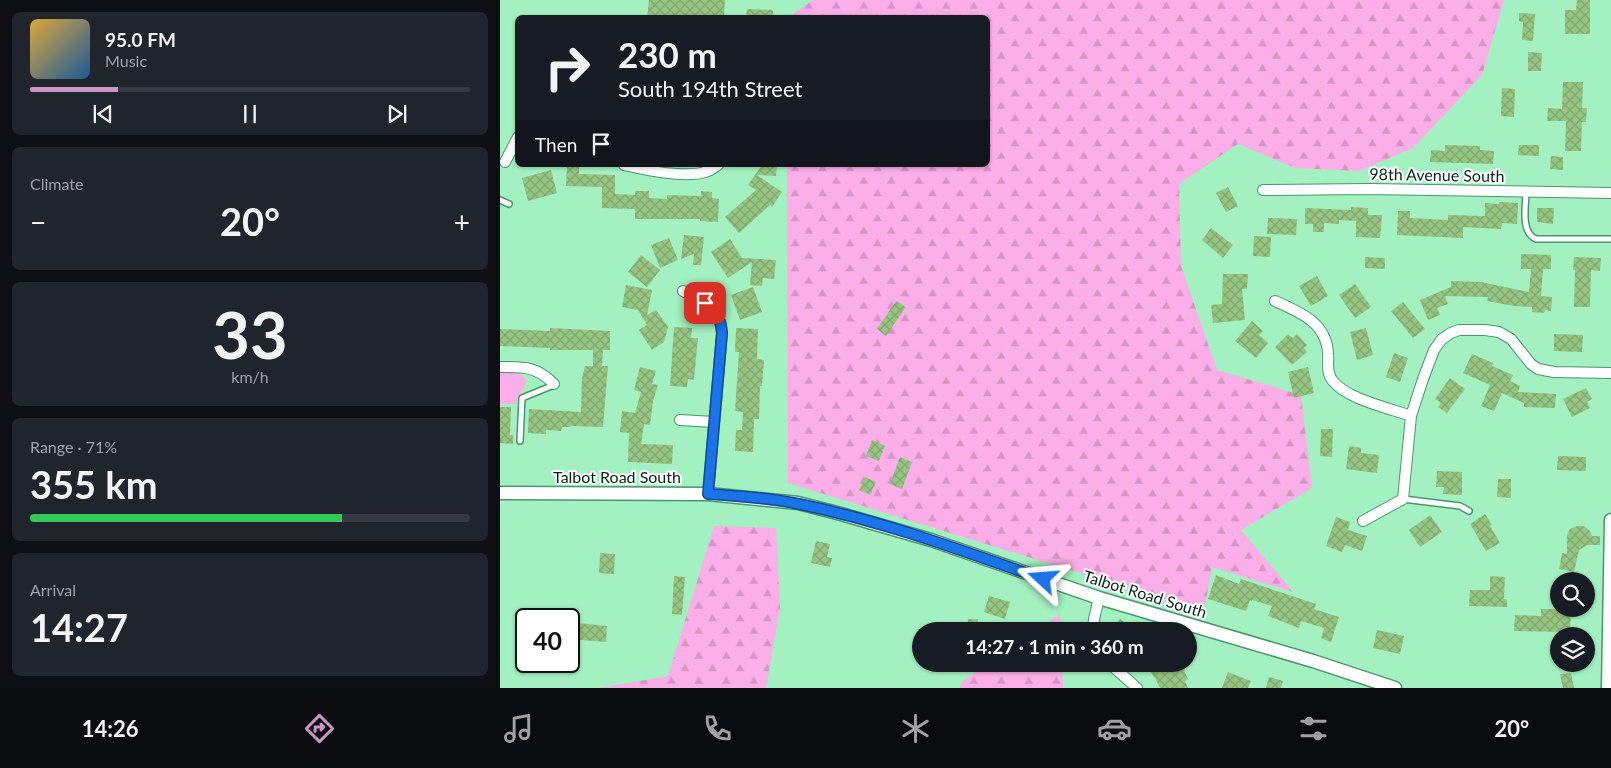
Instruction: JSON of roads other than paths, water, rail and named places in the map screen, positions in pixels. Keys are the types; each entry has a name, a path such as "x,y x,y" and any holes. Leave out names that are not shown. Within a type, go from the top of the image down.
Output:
{"street":[{"path":"503,164 515,142"},
{"path":"503,164 515,159"},
{"path":"631,167 646,171 696,174 715,167"},
{"name":"98th Avenue South","path":"1263,190 1369,189 1611,193"},
{"path":"683,291 705,303 715,311 721,321 722,333 708,494"},
{"path":"1275,301 1304,314 1317,326 1327,342 1328,367 1331,379 1341,388 1352,395 1411,416"},
{"path":"1363,520 1403,499 1411,416 1434,350 1442,339 1451,333 1459,330 1499,332 1511,339 1531,364 1538,369 1554,372 1611,373"},
{"path":"500,367 528,367 546,375 554,384"},
{"path":"680,420 714,422"},
{"name":"Talbot Road South","path":"500,493 708,494 798,503 930,540 1099,598 1313,661 1395,688"},
{"path":"1609,681 1611,520"},
{"path":"1094,622 1099,598"},
{"path":"1119,672 1137,688"}],"lane":[{"path":"1526,192 1527,230 1532,237 1536,239 1611,239"},
{"path":"500,200 509,204"},
{"path":"520,441 522,398 554,384"},
{"path":"1403,499 1460,506 1469,511"}]}
